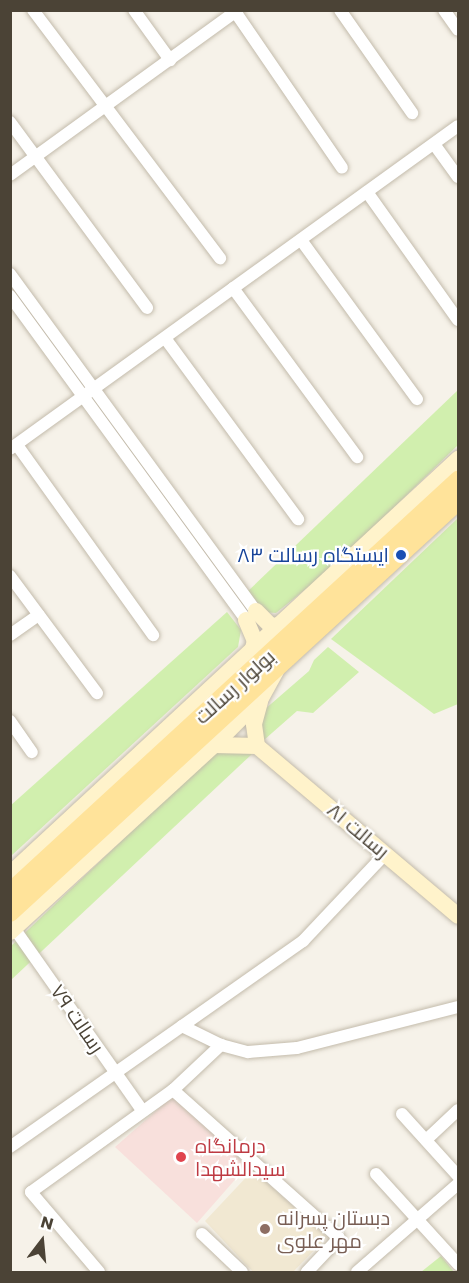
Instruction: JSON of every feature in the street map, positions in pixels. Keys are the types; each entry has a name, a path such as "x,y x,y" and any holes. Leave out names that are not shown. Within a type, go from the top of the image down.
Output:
{"main road":[{"name":"بولوار رسالت","path":"10,892 459,480"},
{"name":"بولوار رسالت","path":"12,924 279,667 459,501"}],"street":[{"path":"33,10 220,258"},
{"path":"134,10 170,60"},
{"path":"340,10 412,113"},
{"path":"444,10 459,30"},
{"path":"10,175 236,11 342,168"},
{"path":"10,122 147,308"},
{"path":"153,635 14,447 459,126"},
{"path":"434,144 459,177"},
{"path":"367,192 459,320"},
{"path":"301,240 417,399"},
{"path":"10,274 94,389 251,615 255,641 251,654"},
{"path":"234,288 357,458"},
{"path":"10,296 83,397 251,615 271,626 282,625"},
{"path":"165,338 298,519"},
{"path":"10,874 251,654 459,459"},
{"path":"10,576 98,693"},
{"path":"10,635 39,615"},
{"path":"12,924 214,745 261,698 279,667"},
{"path":"214,745 257,746 254,724 261,698"},
{"path":"10,721 32,752"},
{"name":"رسالت ۸۱","path":"257,746 459,916"},
{"path":"10,1147 303,941 385,854"},
{"name":"رسالت ۷۹","path":"12,924 115,1075 141,1109"},
{"path":"182,1026 221,1046 248,1052 297,1048 459,1007"},
{"path":"99,1272 31,1192 141,1109 173,1090 221,1046"},
{"path":"173,1090 339,1238 307,1272"},
{"path":"426,1140 459,1110"},
{"path":"402,1114 459,1176"},
{"path":"375,1174 459,1264"},
{"path":"357,1272 459,1184"},
{"path":"202,1234 242,1272"}],"shaded area":[{"name":"درمانگاه سیدالشهدا","path":"173,1096 247,1166 197,1223 115,1147"},
{"name":"دبستان پسرانه مهر علوی","path":"253,1170 327,1237 293,1272 253,1272 205,1221"}],"green space":[{"path":"458,390 458,445 333,567 276,613 263,612 247,592"},
{"path":"458,518 458,704 434,714 331,639"},
{"path":"227,612 241,630 238,647 11,856 10,806"},
{"path":"328,647 359,672 313,713 297,711 264,740 259,726 264,710 309,671 314,660"},
{"path":"216,751 252,754 11,980 11,946"},
{"path":"441,1256 454,1272 421,1272"}],"place":[{"name":"ایستگاه رسالت ۸۳","path":"401,555"},
{"name":"درمانگاه سیدالشهدا","path":"181,1157"},
{"name":"دبستان پسرانه مهر علوی","path":"265,1229"}]}
